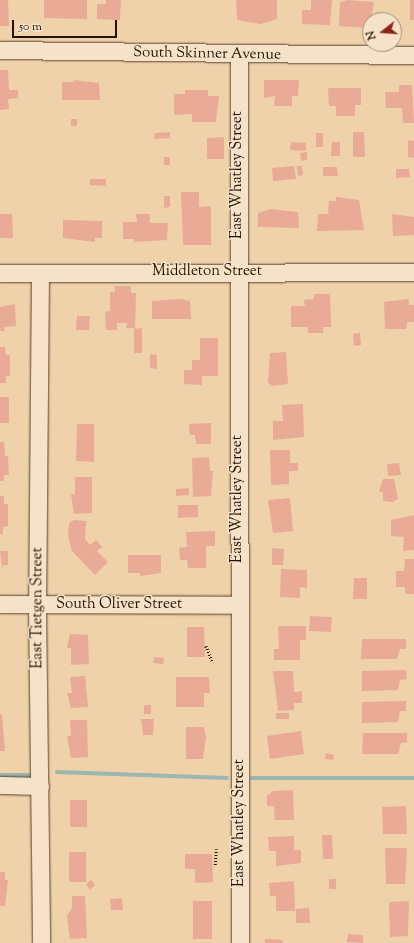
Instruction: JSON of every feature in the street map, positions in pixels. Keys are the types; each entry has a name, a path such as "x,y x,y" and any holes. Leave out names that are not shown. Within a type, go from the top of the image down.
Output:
{"street":[{"name":"South Skinner Avenue","path":"0,50 239,55 414,55"},
{"name":"East Whatley Street","path":"239,55 237,271 240,943"},
{"name":"Middleton Street","path":"0,273 237,271 414,272"},
{"name":"East Tietgen Street","path":"40,273 37,606 41,943"},
{"name":"South Oliver Street","path":"0,604 37,606 239,605"},
{"path":"0,785 40,786"}],"path":[{"path":"206,646 212,661"},
{"path":"215,865 216,849"}],"building":[{"path":"0,0 8,0 9,26 0,26"},
{"path":"44,0 87,0 87,19 44,18"},
{"path":"106,0 121,0 120,20 97,19 97,4 106,4"},
{"path":"236,0 277,0 277,19 261,24 237,20"},
{"path":"311,0 332,0 330,25 302,24 302,10 311,10"},
{"path":"348,0 374,2 372,12 362,12 362,27 339,26 340,2"},
{"path":"410,0 414,0 414,20 410,20"},
{"path":"0,70 8,70 9,90 18,90 18,98 8,99 9,109 0,110"},
{"path":"73,80 99,83 100,100 62,100 62,82 74,82"},
{"path":"264,80 299,80 298,96 292,96 292,106 274,106 275,96 264,98"},
{"path":"399,85 412,85 414,123 403,123 402,108 386,108 385,92 399,92"},
{"path":"328,88 361,88 361,105 355,105 355,116 336,116 336,106 329,106"},
{"path":"185,90 208,90 208,96 219,96 216,122 192,122 192,114 174,115 174,94 185,94"},
{"path":"71,119 77,119 77,126 71,126"},
{"path":"170,132 170,138 154,139 155,133"},
{"path":"353,132 364,132 365,157 353,157"},
{"path":"316,133 323,133 323,147 316,147"},
{"path":"224,137 224,159 207,159 207,138"},
{"path":"408,140 414,141 414,158 408,157"},
{"path":"291,142 306,143 306,151 290,150"},
{"path":"332,142 340,142 340,156 331,156"},
{"path":"307,152 307,160 301,161 300,153"},
{"path":"164,157 170,157 170,165 164,165"},
{"path":"294,166 296,179 273,181 272,168"},
{"path":"297,166 302,166 303,175 298,176"},
{"path":"323,167 337,167 338,176 323,176"},
{"path":"396,169 409,169 410,177 396,178"},
{"path":"90,179 106,179 106,186 90,185"},
{"path":"181,192 199,192 199,207 211,206 211,245 183,245"},
{"path":"164,196 170,196 170,207 164,208"},
{"path":"336,197 359,200 364,230 317,231 318,214 328,214 329,201 336,201"},
{"path":"270,209 298,212 299,228 258,227 258,213"},
{"path":"0,214 12,214 13,238 0,238"},
{"path":"136,214 150,214 150,223 168,223 167,240 134,242 134,239 123,239 123,222 137,222"},
{"path":"392,214 414,217 414,235 393,236"},
{"path":"63,220 102,221 102,238 95,238 95,242 63,238"},
{"path":"115,286 131,286 131,293 136,293 135,329 142,328 142,353 134,353 134,328 126,328 127,323 117,323 117,330 106,330 105,312 110,311 110,292 115,292"},
{"path":"314,294 330,294 331,327 323,327 323,333 308,333 308,327 291,327 291,306 305,306 304,300 314,299"},
{"path":"180,299 190,301 191,319 152,319 152,301"},
{"path":"409,299 409,305 414,305 414,322 407,322 406,329 385,329 384,302"},
{"path":"15,304 16,326 4,327 5,331 0,331 0,307"},
{"path":"77,316 90,316 89,330 76,330"},
{"path":"360,333 361,345 354,346 353,334"},
{"path":"200,338 218,338 218,376 202,376 202,385 184,384 184,370 192,370 192,360 200,360"},
{"path":"0,347 5,347 6,355 10,355 10,376 6,376 6,383 0,383"},
{"path":"286,352 288,384 272,386 268,382 270,353"},
{"path":"150,354 157,355 157,369 150,368"},
{"path":"0,397 9,397 9,423 0,423"},
{"path":"303,404 304,437 273,440 273,421 283,421 282,405"},
{"path":"211,423 211,444 196,444 195,435 190,435 189,424"},
{"path":"77,424 94,424 94,462 76,461"},
{"path":"0,442 4,442 5,456 8,456 9,475 4,475 4,481 0,481"},
{"path":"270,450 290,450 290,463 298,463 298,471 289,471 289,484 271,485"},
{"path":"209,457 210,471 213,471 211,496 193,497 192,458"},
{"path":"399,463 401,475 388,476 387,464"},
{"path":"75,477 92,477 92,513 74,514 71,494 75,494"},
{"path":"383,479 394,479 398,499 393,502 383,501 383,492 379,492"},
{"path":"189,488 189,495 176,496 176,489"},
{"path":"0,496 4,496 4,504 8,504 8,526 3,527 3,534 0,534"},
{"path":"290,498 293,531 273,533 268,500"},
{"path":"178,505 198,505 198,517 178,518"},
{"path":"414,515 414,550 403,551 404,537 391,536 391,520"},
{"path":"74,520 86,521 85,539 90,545 96,540 102,547 97,551 108,562 95,575 72,551 68,536 69,523"},
{"path":"215,531 215,546 206,546 206,568 188,568 187,560 180,560 179,548 187,547 186,532"},
{"path":"272,548 284,549 283,565 272,565"},
{"path":"0,551 8,551 8,565 3,565 3,572"},
{"path":"128,555 161,555 161,573 140,576 140,573 128,573"},
{"path":"405,559 414,559 414,594 405,594 405,587 396,587 396,571 404,571"},
{"path":"281,569 307,570 307,588 300,587 300,598 280,597"},
{"path":"354,578 367,578 367,599 353,599"},
{"path":"310,616 332,617 331,632 309,631"},
{"path":"278,626 306,626 306,640 300,640 300,660 274,660 274,649 279,649"},
{"path":"187,627 204,627 205,657 187,657"},
{"path":"70,634 88,635 89,664 71,665 71,648 67,648"},
{"path":"362,639 406,639 406,649 400,649 397,659 361,659"},
{"path":"154,657 164,658 163,664 153,663"},
{"path":"406,670 407,679 400,680 398,690 362,691 362,671"},
{"path":"273,671 293,671 294,692 302,691 302,703 294,703 294,710 278,711"},
{"path":"85,676 88,707 71,708 67,693 72,693 70,677"},
{"path":"176,677 209,677 210,693 204,693 204,707 176,707"},
{"path":"406,701 406,711 400,711 398,722 362,723 362,702"},
{"path":"144,705 151,705 151,714 144,714"},
{"path":"276,713 289,713 289,719 276,719"},
{"path":"0,714 2,714 5,751 0,751"},
{"path":"141,719 154,719 153,735 143,735"},
{"path":"70,720 87,720 88,757 71,758 67,736 71,736"},
{"path":"186,727 204,727 206,737 203,759 186,759"},
{"path":"301,731 304,754 270,759 267,736"},
{"path":"363,733 407,733 407,742 401,743 398,754 362,754"},
{"path":"326,753 334,755 333,760 325,759"},
{"path":"293,790 294,820 275,820 274,806 267,806 267,796 273,791"},
{"path":"70,800 87,800 87,827 70,827"},
{"path":"406,806 407,834 383,834 382,807"},
{"path":"322,835 332,835 333,859 323,859"},
{"path":"294,836 294,850 301,850 301,863 276,866 276,851 269,851 268,837"},
{"path":"385,848 407,848 405,884 386,884"},
{"path":"69,852 86,852 86,882 69,882"},
{"path":"185,854 212,854 213,882 195,883 195,869 185,869"},
{"path":"0,872 5,872 5,880 8,880 5,906 0,906"},
{"path":"329,879 336,879 336,889 329,889"},
{"path":"91,880 95,885 90,890 86,884"},
{"path":"294,881 295,911 276,911 276,896 270,896 269,883"},
{"path":"72,896 85,896 87,938 70,939 67,916 72,908"},
{"path":"122,898 123,910 111,910 110,899"},
{"path":"193,901 212,901 212,939 193,939"},
{"path":"409,901 408,936 390,937 389,902"},
{"path":"309,908 310,923 296,923 296,909"},
{"path":"348,934 363,935 363,943 347,942"},
{"path":"265,939 283,940 282,943 265,943"}],"waterway":[{"path":"57,772 227,778"},
{"path":"0,775 30,775"},
{"path":"252,778 414,778"}]}
